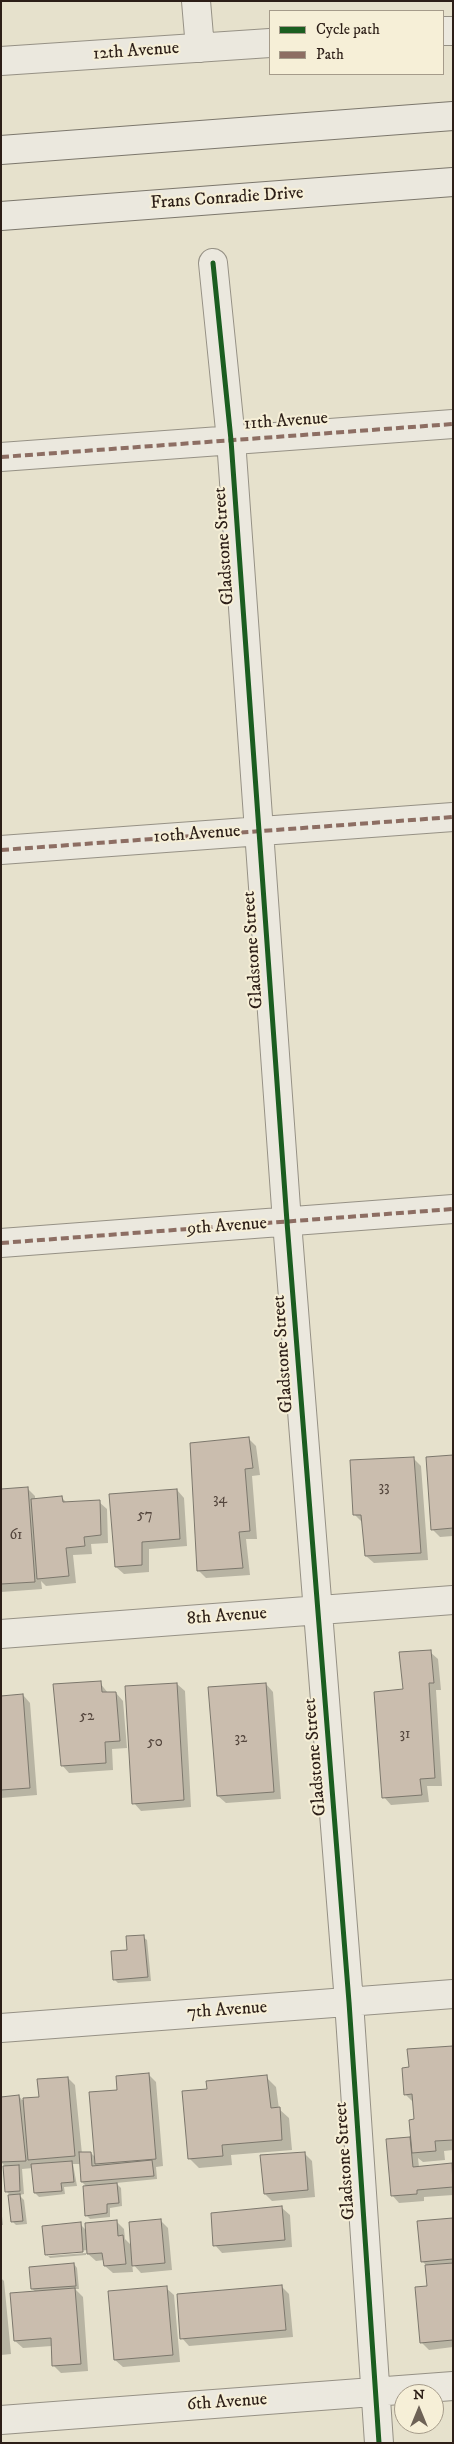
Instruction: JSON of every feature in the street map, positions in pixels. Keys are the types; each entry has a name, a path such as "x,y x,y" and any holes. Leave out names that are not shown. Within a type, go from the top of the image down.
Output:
{"street":[{"path":"196,1 200,48"},
{"name":"12th Avenue","path":"1,62 269,43"},
{"path":"1,150 453,116"},
{"name":"Frans Conradie Drive","path":"1,216 453,182"},
{"name":"Gladstone Street","path":"213,263 231,440 287,1222 350,2002 379,2443"},
{"name":"11th Avenue","path":"1,457 453,424"},
{"name":"10th Avenue","path":"1,850 453,816"},
{"name":"9th Avenue","path":"1,1243 453,1209"},
{"name":"8th Avenue","path":"1,1634 453,1600"},
{"name":"7th Avenue","path":"1,2028 453,1994"},
{"name":"6th Avenue","path":"1,2420 453,2386"}],"building":[{"path":"249,1437 253,1468 245,1469 250,1531 239,1532 243,1568 197,1571 190,1443"},
{"path":"453,1455 453,1528 431,1530 426,1457"},
{"path":"414,1457 421,1553 365,1556 361,1515 353,1515 350,1460"},
{"path":"28,1487 35,1582 1,1584 1,1489"},
{"path":"177,1489 180,1539 142,1542 142,1565 115,1567 109,1494"},
{"path":"62,1496 63,1502 100,1500 101,1535 84,1537 85,1546 66,1548 69,1576 37,1579 31,1499"},
{"path":"431,1650 434,1683 429,1683 435,1778 420,1779 422,1795 382,1798 374,1692 403,1689 399,1652"},
{"path":"101,1681 102,1692 116,1692 120,1741 105,1742 106,1763 61,1766 53,1684"},
{"path":"177,1683 184,1800 132,1804 125,1686"},
{"path":"266,1683 274,1792 217,1796 208,1687"},
{"path":"23,1694 30,1788 1,1790 1,1696"},
{"path":"144,1935 148,1977 113,1980 111,1951 127,1950 126,1936"},
{"path":"453,2046 453,2140 435,2141 436,2151 412,2153 409,2120 414,2119 412,2094 404,2095 402,2068 409,2067 407,2049"},
{"path":"149,2073 156,2159 95,2164 89,2092 117,2090 116,2076"},
{"path":"267,2075 271,2108 280,2107 282,2140 222,2145 223,2156 188,2159 182,2091 207,2089 206,2081"},
{"path":"68,2077 75,2156 28,2160 23,2098 39,2097 37,2079"},
{"path":"19,2095 26,2161 1,2162 1,2097"},
{"path":"410,2137 413,2167 452,2163 453,2187 417,2190 417,2194 391,2196 386,2139"},
{"path":"79,2152 91,2152 92,2166 152,2160 154,2176 81,2182"},
{"path":"305,2152 308,2190 264,2194 260,2155"},
{"path":"72,2161 74,2182 61,2183 62,2191 34,2193 31,2164"},
{"path":"19,2165 20,2191 5,2192 3,2166"},
{"path":"117,2183 119,2203 107,2204 107,2213 85,2216 83,2186"},
{"path":"20,2194 23,2221 11,2222 8,2195"},
{"path":"282,2206 285,2240 213,2246 211,2213"},
{"path":"453,2218 453,2259 421,2262 417,2221"},
{"path":"161,2219 165,2263 132,2266 129,2222"},
{"path":"117,2220 118,2236 123,2235 126,2264 104,2266 102,2253 87,2254 85,2223"},
{"path":"81,2222 83,2252 45,2255 42,2226"},
{"path":"74,2263 76,2286 31,2289 29,2267"},
{"path":"453,2263 453,2340 420,2343 415,2287 427,2286 425,2265"},
{"path":"282,2285 286,2330 180,2339 177,2294"},
{"path":"167,2286 173,2355 114,2360 108,2291"},
{"path":"75,2288 81,2364 52,2366 51,2338 14,2341 10,2293"}],"marked path":[{"path":"1,457 453,424"},
{"path":"1,850 453,817"},
{"path":"1,1243 453,1209"}],"cycle path":[{"path":"213,263 231,440 287,1222 349,2002 379,2443"}]}
